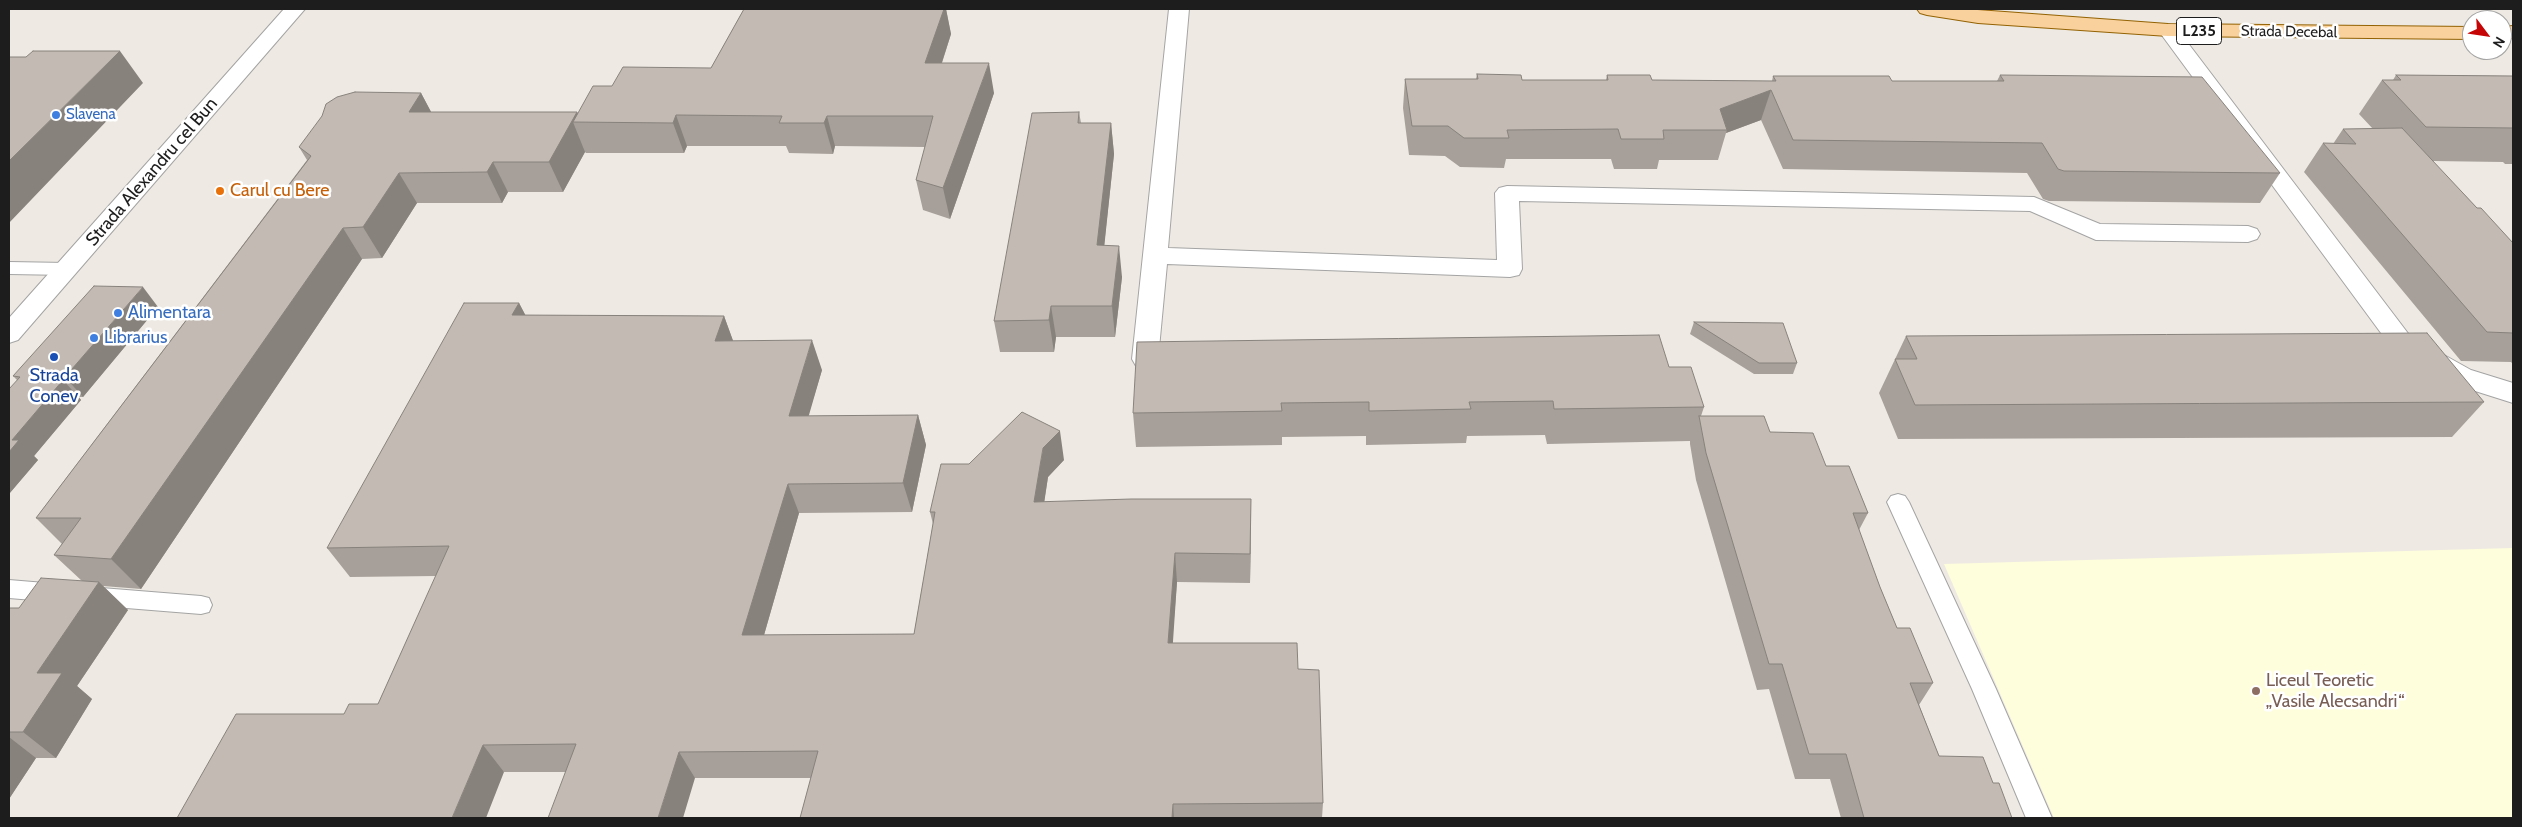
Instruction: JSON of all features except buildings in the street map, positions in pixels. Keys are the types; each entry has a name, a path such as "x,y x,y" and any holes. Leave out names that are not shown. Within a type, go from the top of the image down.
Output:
{"main road":[{"name":"Strada Decebal","path":"1927,9 1978,17 2168,30 2462,33"}],"street":[{"name":"Strada Alexandru cel Bun","path":"9,334 295,9"},
{"path":"1145,359 1178,9"},
{"path":"2168,30 2402,342 2462,377 2513,393"},
{"path":"1154,256 1510,269 1507,193 2034,204 2096,232 2248,234"}],"lane":[{"path":"9,268 67,269"},
{"path":"1898,502 1984,689 2039,818"},
{"path":"9,589 201,605"}],"shaded area":[{"name":"Liceul Teoretic „Vasile Alecsandri“","path":"2513,548 2513,818 2054,818 1944,564"}],"place":[{"name":"Slavena","path":"56,115"},
{"name":"Carul cu Bere","path":"220,191"},
{"name":"Alimentara","path":"118,313"},
{"name":"Librarius","path":"94,338"},
{"name":"Strada Conev","path":"54,357"},
{"name":"Liceul Teoretic „Vasile Alecsandri“","path":"2256,691"}]}
